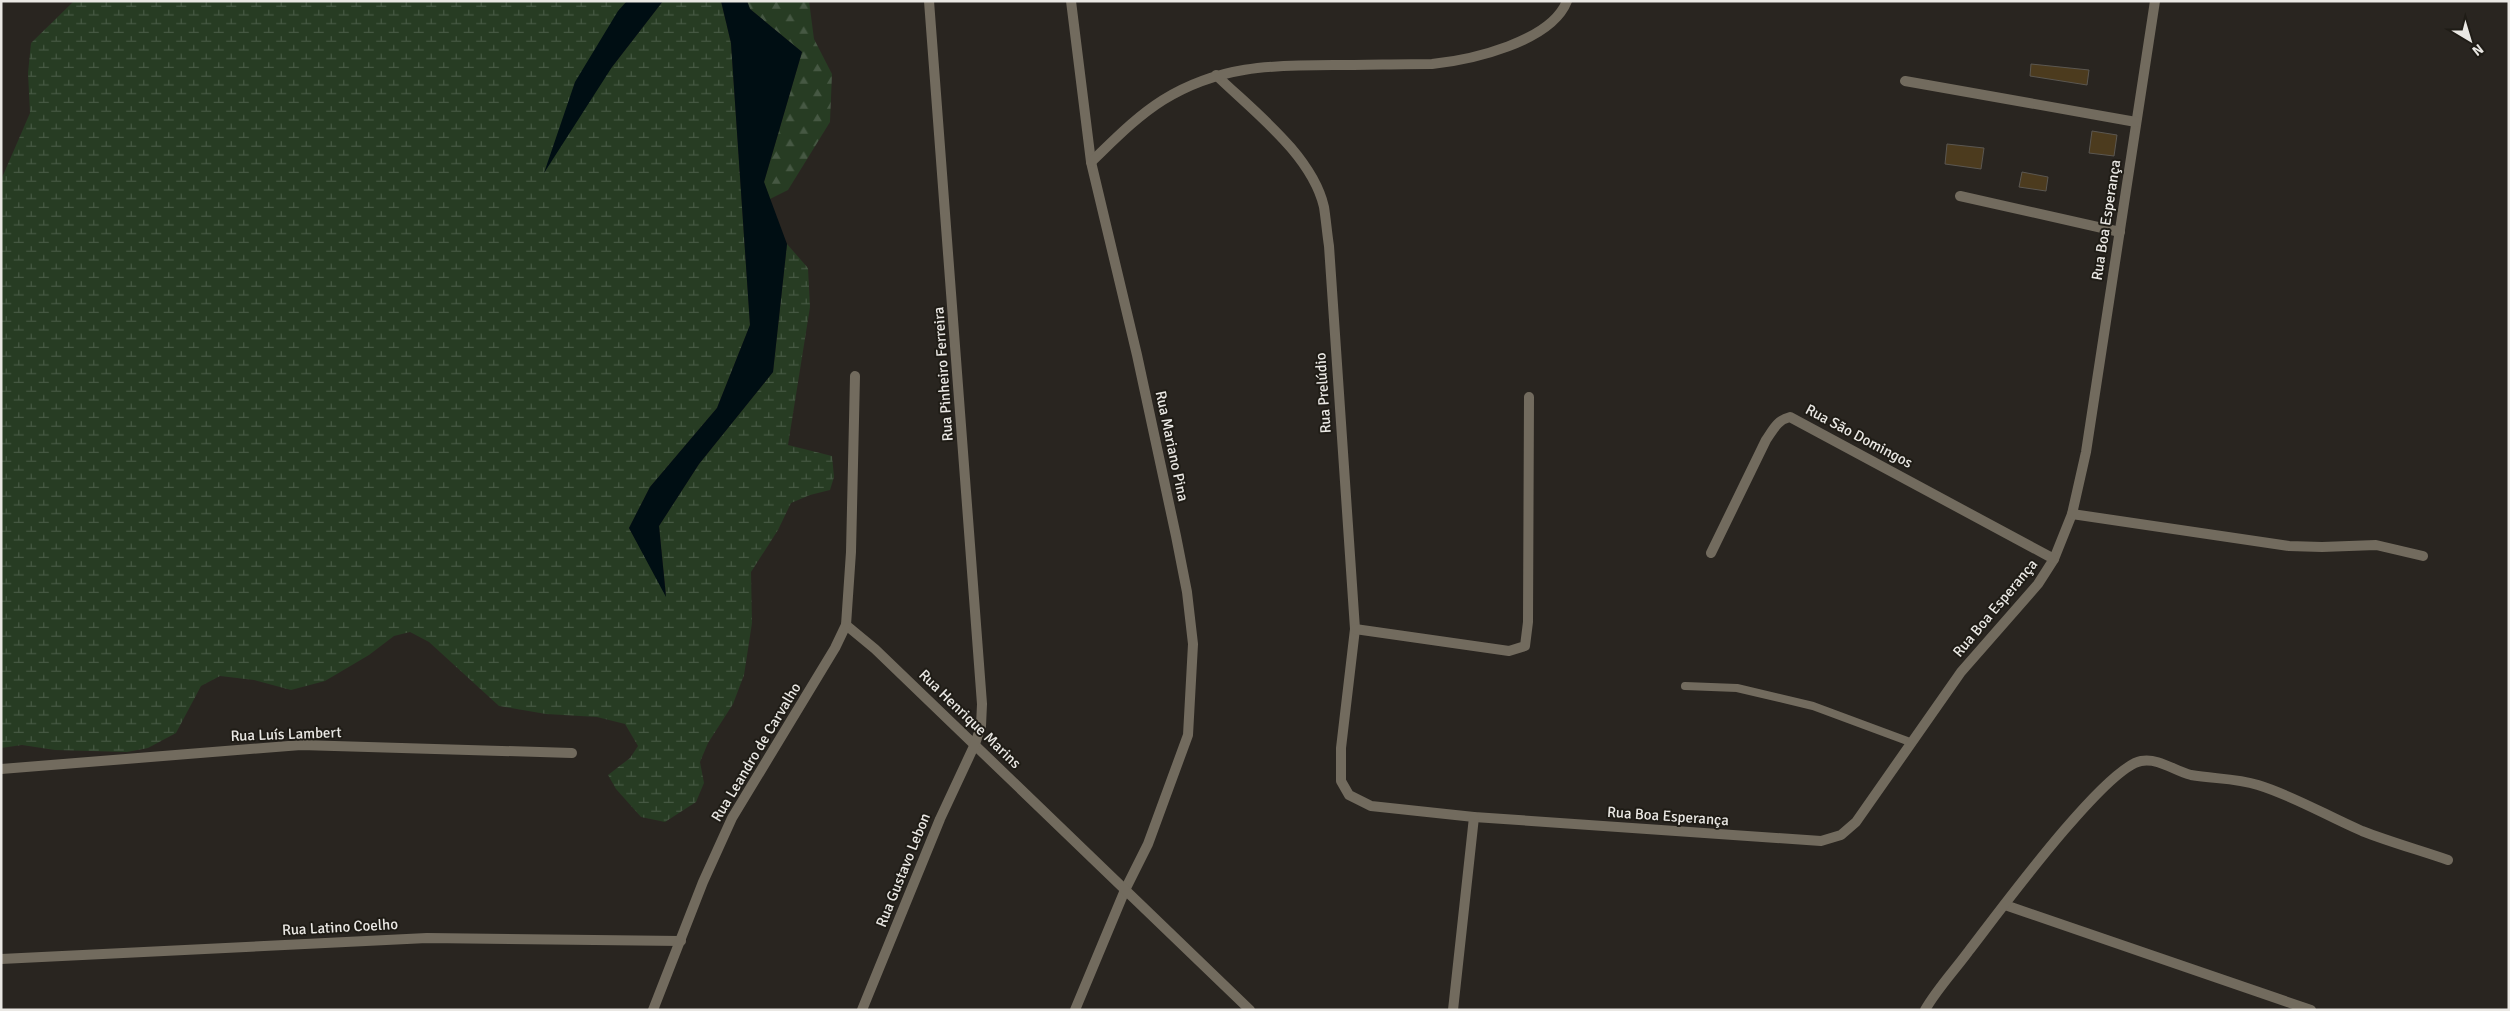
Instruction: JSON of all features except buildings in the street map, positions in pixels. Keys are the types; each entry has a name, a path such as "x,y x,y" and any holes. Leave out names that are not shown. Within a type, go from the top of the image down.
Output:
{"street":[{"name":"Rua Pinheiro Ferreira","path":"929,1 982,704 981,726 975,744"},
{"name":"Rua Mariano Pina","path":"1071,1 1091,162 1137,356 1176,536 1187,592 1193,644 1192,692 1188,735 1151,836 1125,890 1075,1010"},
{"path":"1091,162 1136,120 1163,100 1188,86 1216,75 1250,67 1432,64 1458,61 1507,46 1541,30 1556,19 1567,1"},
{"name":"Rua Boa Esperança","path":"1341,748 1341,781 1349,795 1372,806 1474,817 1790,840 1832,839 1841,835 1856,822 1910,742 1983,645 2038,584 2054,560 2072,514 2086,452 2155,1"},
{"name":"Rua Prelúdio","path":"1216,75 1290,146 1305,167 1324,206 1329,246 1355,629 1341,748"},
{"path":"1905,81 2136,122"},
{"path":"1960,196 2120,232"},
{"path":"846,625 851,552 855,376"},
{"path":"1355,629 1509,651 1525,646 1528,622 1529,397"},
{"name":"Rua São Domingos","path":"1711,553 1766,440 1782,419 1790,417 2054,560"},
{"path":"2072,514 2289,546 2376,545 2424,556"},
{"name":"Rua Henrique Marins","path":"846,625 875,649 975,744 1250,1010"},
{"name":"Rua Leandro de Carvalho","path":"653,1010 703,882 732,818 835,648 846,625"},
{"name":"Rua Gustavo Lebon","path":"862,1010 940,819 975,744"},
{"name":"Rua Luís Lambert","path":"1,769 301,746 572,753"},
{"path":"1925,1010 2080,811 2129,764 2150,760 2190,774 2242,780 2260,785 2363,831 2448,860"},
{"path":"1453,1010 1474,817"},
{"path":"2005,905 2312,1010"},
{"name":"Rua Latino Coelho","path":"1,959 427,938 681,941"}],"lane":[{"path":"1685,686 1737,688 1814,706 1910,742"}],"green space":[{"path":"74,1 627,1 618,11 612,67 663,1 721,1 731,43 750,325 717,408 650,487 629,528 666,595 659,526 699,464 773,372 787,244 808,268 810,307 788,445 832,456 834,477 830,490 810,495 791,503 778,530 751,572 752,623 744,675 733,704 708,743 700,762 704,783 696,802 665,822 641,817 616,789 608,775 630,758 638,746 625,724 597,717 546,714 499,706 429,642 410,632 394,636 369,655 325,681 291,690 254,680 220,676 201,686 176,733 148,748 127,752 55,750 22,745 1,748 1,180 30,113 28,73 31,43"},
{"path":"747,1 809,1 814,39 832,74 830,122 788,190 770,199 764,182 802,52 750,9"}],"shaded area":[{"path":"627,1 663,1 612,67 544,173 575,82 618,11"},
{"path":"721,1 747,1 750,9 802,52 764,182 787,244 773,372 699,464 659,526 666,597 629,528 650,487 717,408 750,325 731,43"}]}
